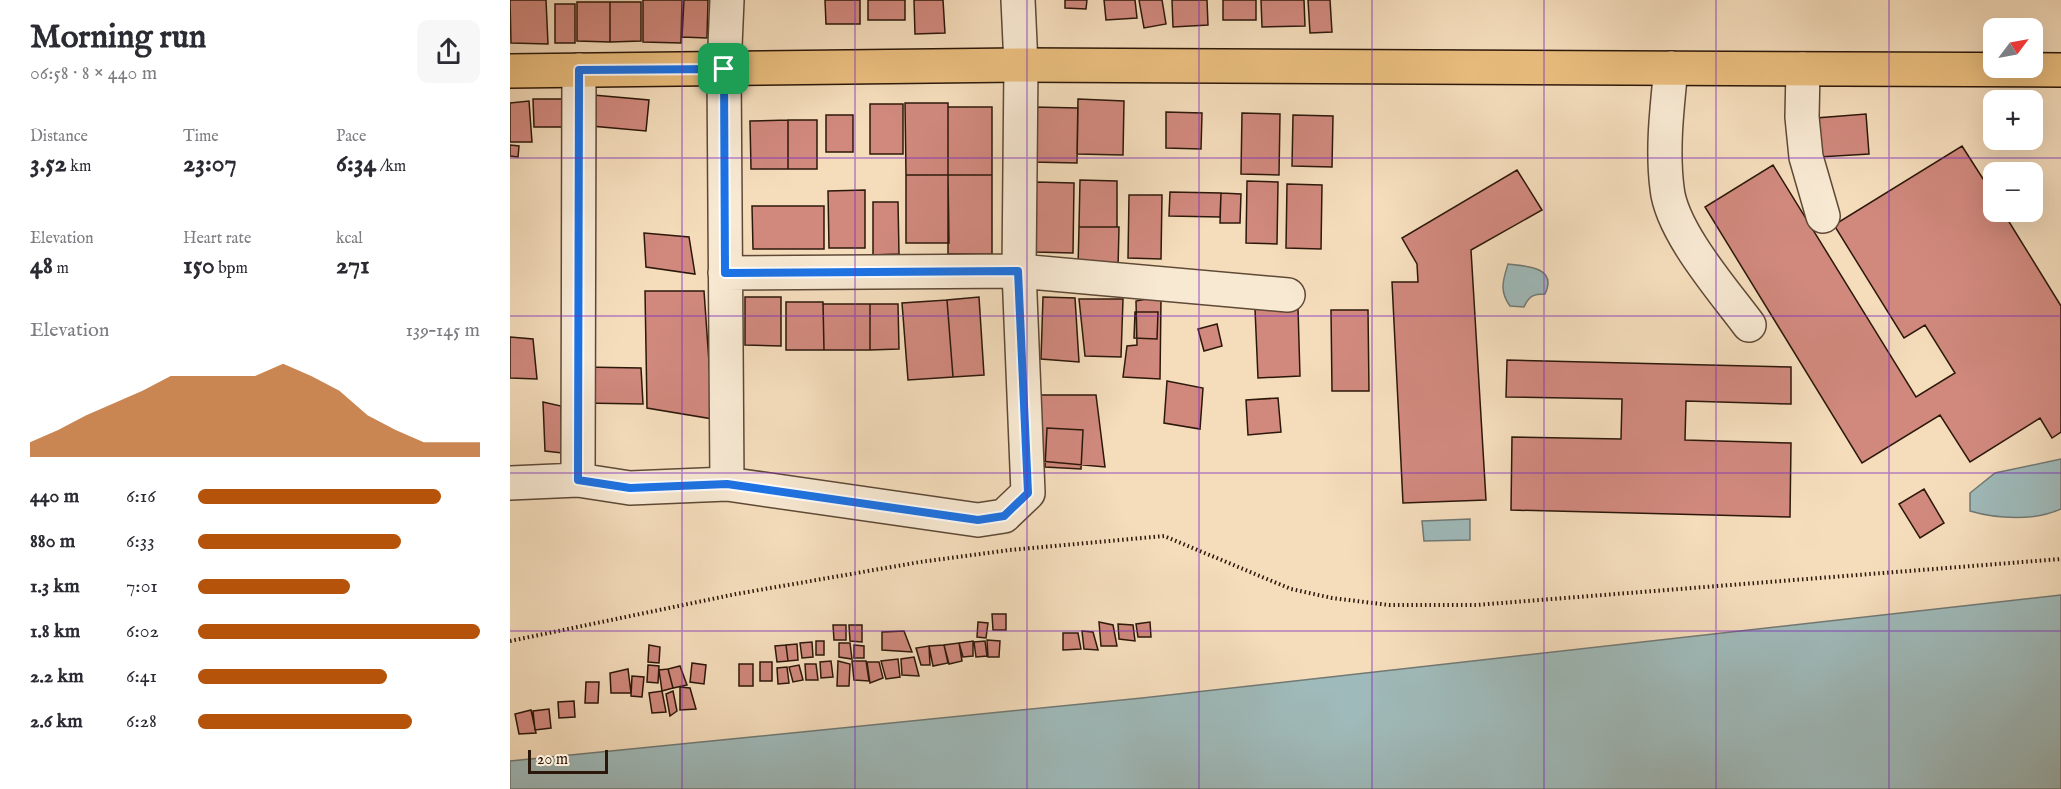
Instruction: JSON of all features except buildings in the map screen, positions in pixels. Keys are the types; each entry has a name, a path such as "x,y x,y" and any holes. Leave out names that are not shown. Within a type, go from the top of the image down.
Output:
{"main road":[{"path":"510,71 1021,65 2061,70"}],"street":[{"path":"727,0 724,69 727,484"},
{"path":"510,483 578,480 630,488 727,484 978,520 1004,516 1028,493 1018,271 1021,65 1018,0"},
{"path":"1671,68 1666,126 1667,190 1685,238 1749,325"},
{"path":"1803,69 1802,117 1806,157 1823,216"},
{"path":"578,480 579,70"},
{"path":"725,273 1018,271 1288,295"}],"path":[{"path":"510,641 736,594 920,562 1010,550 1164,536 1291,589 1332,598 1389,605 1488,604 2061,559"}],"water":[{"path":"1508,264 1531,267 1544,273 1548,285 1545,294 1532,296 1524,307 1510,306 1503,290"},
{"path":"2061,459 2061,509 2040,516 2028,517 1992,516 1970,511 1970,493 1995,473"},
{"path":"1470,519 1470,540 1424,541 1422,521"},
{"path":"2061,595 2061,789 510,789 510,761 1142,698"}],"route":[{"path":"724,69 725,273 1018,271 1028,493 1004,516 978,520 727,484 630,488 578,480 579,70 724,69"}]}
